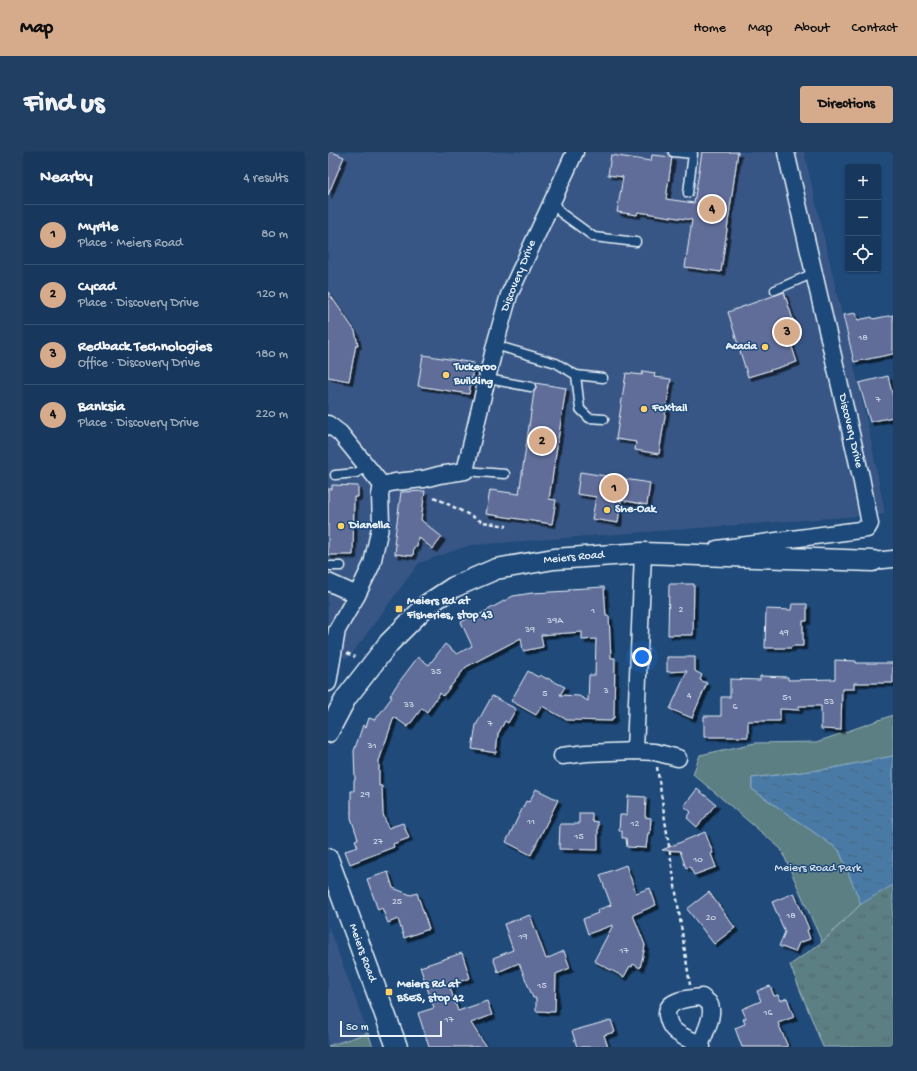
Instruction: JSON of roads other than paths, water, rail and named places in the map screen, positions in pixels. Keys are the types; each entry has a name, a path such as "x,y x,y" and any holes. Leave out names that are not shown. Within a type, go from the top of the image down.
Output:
{"street":[{"name":"Discovery Drive","path":"465,471 495,345 509,295 575,152"},
{"name":"Discovery Drive","path":"683,554 867,529 870,524 786,152"},
{"path":"328,424 340,433 382,485"},
{"path":"382,485 465,471"},
{"path":"328,683 337,630 357,595 372,564 381,523 380,495 382,485"},
{"name":"Meiers Road","path":"328,732 346,698 389,642 428,604 454,587 496,569 554,559 643,553 873,561 893,559"},
{"path":"635,751 643,553"},
{"path":"328,582 357,595"},
{"path":"328,686 346,698"},
{"path":"562,756 587,753 635,751 655,752 678,758"},
{"name":"Meiers Road","path":"328,859 397,1047"}],"lane":[{"path":"673,152 693,154 688,193"},
{"path":"553,198 561,213 594,237 636,242"},
{"path":"775,290 814,273"},
{"path":"495,345 556,363 576,375 603,378"},
{"path":"576,375 580,409 589,418 604,419"},
{"path":"488,379 531,387"},
{"path":"335,474 356,473 366,467"},
{"path":"465,471 505,474"},
{"path":"328,566 341,566"}],"water":[{"path":"893,756 893,885 861,904 839,850 752,789 752,778 828,769"}],"place":[{"name":"Banksia","path":"712,209"},
{"name":"Redback Technologies","path":"787,332"},
{"name":"Acacia","path":"765,347"},
{"name":"Tuckeroo Building","path":"446,375"},
{"name":"Foxtail","path":"644,409"},
{"name":"Cycad","path":"542,441"},
{"name":"Myrtle","path":"614,488"},
{"name":"She-Oak","path":"607,510"},
{"name":"Dianella","path":"341,526"},
{"name":"Meiers Rd at Fisheries, stop 43","path":"399,609"},
{"name":"Meiers Rd at BSES, stop 42","path":"389,992"}],"park label":[{"name":"Meiers Road Park","path":"818,869"}]}
